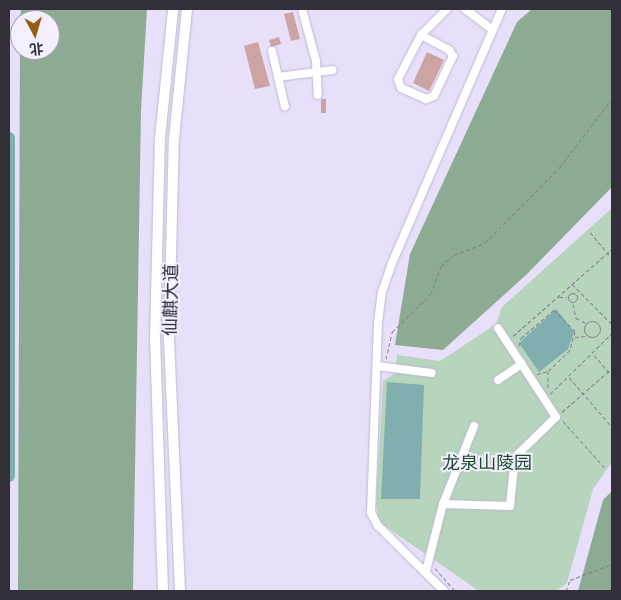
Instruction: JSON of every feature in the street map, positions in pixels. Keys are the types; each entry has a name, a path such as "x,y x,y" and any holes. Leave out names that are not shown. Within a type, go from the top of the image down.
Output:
{"main road":[{"name":"仙麒大道","path":"163,591 155,338 160,138 173,9"},
{"name":"仙麒大道","path":"180,591 169,337 174,139 187,9"}],"street":[{"path":"302,9 318,71 318,95"},
{"path":"421,35 449,50 453,56 434,96 426,99 401,88 398,80 421,35 447,9"},
{"path":"465,9 492,30"},
{"path":"444,591 426,571 378,526 371,513 381,366 382,292 502,9"},
{"path":"272,51 285,107"},
{"path":"278,77 333,70"},
{"path":"443,504 512,504 515,457 556,417 498,328"},
{"path":"498,380 522,364"},
{"path":"381,366 432,373"},
{"path":"426,571 443,504 474,426"}],"path":[{"path":"381,366 392,332 431,294 441,266 454,254 485,243 559,168 612,99"},
{"path":"590,232 612,258"},
{"path":"507,342 612,249"},
{"path":"572,284 612,324"},
{"path":"558,297 577,296 573,303"},
{"path":"568,297 573,303 576,318 587,323 599,323 601,329 598,335 575,337"},
{"path":"522,352 521,338 554,310 575,337"},
{"path":"587,323 588,335"},
{"path":"548,371 547,397 593,354 612,333"},
{"path":"534,372 548,371 570,350 575,337"},
{"path":"593,354 612,376"},
{"path":"604,467 558,416 612,368"},
{"path":"569,377 612,427"},
{"path":"430,561 456,591"},
{"path":"566,591 570,580 612,564"}],"green space":[{"name":"龙泉山陵园","path":"612,208 612,462 593,489 567,583 556,591 479,591 379,522 376,504 383,381 395,373 397,355 440,361 496,324 502,307"}],"shaded area":[{"path":"147,9 141,110 133,591 18,591 20,60 60,60 60,10 21,10"},
{"path":"532,9 612,9 612,187 527,274 443,350 395,345 410,254 517,22"},
{"path":"556,309 574,332 568,349 539,372 519,343"},
{"path":"387,382 424,385 420,499 381,499"},
{"path":"612,491 612,591 578,591 603,500"}],"building":[{"path":"293,12 300,39 291,41 284,14"},
{"path":"279,37 281,44 271,47 269,40"},
{"path":"258,42 270,86 255,89 244,46"},
{"path":"427,52 444,60 429,91 413,83"},
{"path":"321,99 326,99 326,113 321,113"}],"waterway":[{"path":"9,138 9,476"}]}
